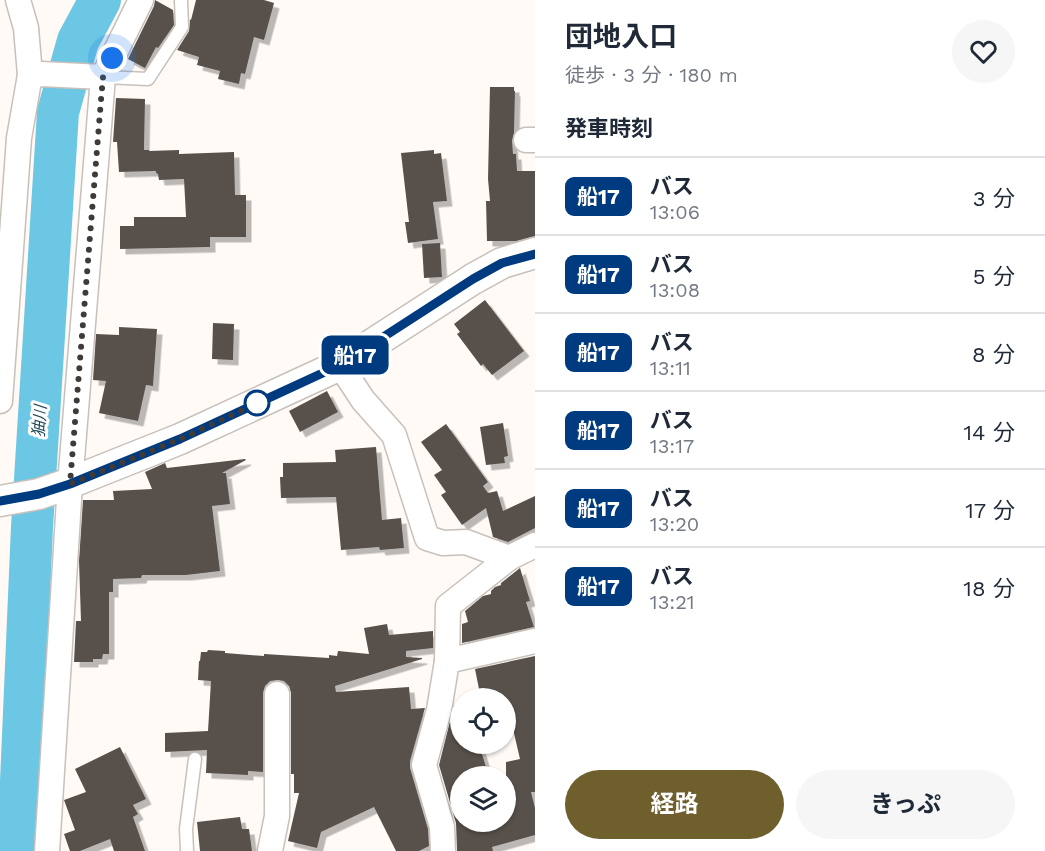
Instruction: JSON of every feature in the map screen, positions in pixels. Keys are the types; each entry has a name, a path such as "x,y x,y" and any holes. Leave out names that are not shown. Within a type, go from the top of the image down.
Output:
{"street":[{"path":"0,401 8,206 19,138 36,74 18,0"},
{"path":"47,851 66,485 99,77 141,0"},
{"path":"36,74 99,77"},
{"path":"3,501 39,494 66,485 180,439 340,365 473,279 502,263 535,254"},
{"path":"340,365 363,400 394,435 427,538 442,543 466,542 509,558"},
{"path":"443,851 442,827 424,765 440,710 447,662 448,606 509,558 535,545"},
{"path":"447,662 535,641"},
{"path":"270,851 277,816 277,694"}],"lane":[{"path":"99,77 148,79 182,27 181,0"},
{"path":"187,851 186,829 195,759"}],"building":[{"path":"155,0 173,10 174,25 158,48 156,47 145,68 128,59"},
{"path":"196,0 264,0 274,3 264,40 254,37 245,74 241,73 239,84 218,79 220,71 197,65 199,57 177,50 189,31"},
{"path":"490,87 514,87 512,141 513,154 516,154 517,171 535,171 535,236 516,241 487,241 486,201 490,201 488,179"},
{"path":"116,98 145,99 144,150 179,150 179,154 234,152 235,195 246,195 246,237 210,237 210,247 120,249 120,226 134,226 134,217 186,217 184,179 159,180 156,171 119,172 117,142 113,142"},
{"path":"434,150 434,154 441,153 447,201 433,202 438,239 408,243 405,222 409,222 401,153"},
{"path":"440,243 442,277 424,278 422,244"},
{"path":"485,300 524,351 492,375 483,364 481,366 457,334 460,332 454,324"},
{"path":"213,323 234,324 233,360 212,359"},
{"path":"119,327 157,329 153,386 146,385 138,421 99,413 106,381 93,380 96,334 119,335"},
{"path":"327,391 338,412 300,432 289,411"},
{"path":"503,423 508,456 504,457 505,463 486,465 480,427"},
{"path":"446,424 488,482 483,486 488,493 497,491 503,511 535,496 535,528 508,542 493,537 486,508 462,525 441,495 446,492 434,475 442,470 421,442"},
{"path":"376,447 382,520 401,518 404,548 341,550 336,497 281,498 280,477 283,477 283,463 336,462 335,450"},
{"path":"245,459 222,473 226,473 230,504 212,506 220,571 186,575 142,575 141,578 113,579 113,592 109,592 109,654 103,654 102,659 93,659 93,662 74,662 76,621 81,621 79,561 83,500 114,500 113,491 152,489 145,472 165,463 167,468"},
{"path":"520,568 530,601 526,602 534,627 462,643 462,624 468,622 465,611 483,596 491,594 495,587 501,585"},
{"path":"387,624 389,635 433,631 433,648 406,651 406,657 422,659 335,686 336,692 409,687 411,709 425,708 410,768 428,829 429,846 419,851 396,851 374,807 321,832 317,848 288,841 299,793 294,793 294,774 291,774 291,693 284,681 270,681 263,693 263,772 248,771 248,775 206,773 207,750 165,752 165,733 208,731 211,681 198,680 201,652 208,650 264,656 264,654 329,658 329,655 337,656 338,651 369,654 364,628"},
{"path":"535,656 535,792 531,792 535,808 535,835 492,847 493,851 457,851 456,832 516,832 516,766 506,766 506,762 520,759 516,742 516,688 479,688 475,669"},
{"path":"450,721 450,754 482,754 486,766 450,766 450,803 439,765"},
{"path":"120,747 146,799 133,805 138,814 133,817 145,851 114,851 110,839 80,851 70,851 64,834 75,830 64,800 86,792 75,769"},
{"path":"240,817 242,829 249,829 252,851 200,851 197,822"}],"waterway":[{"name":"㹨川","path":"18,851 32,527 58,112 78,41 100,0"}],"bus line":[{"name":"船17","path":"0,501 39,494 70,484 180,439 340,365 473,279 502,263 535,254"}],"route":[{"path":"112,58 103,77 70,484 180,439 260,402 257,403"}]}
